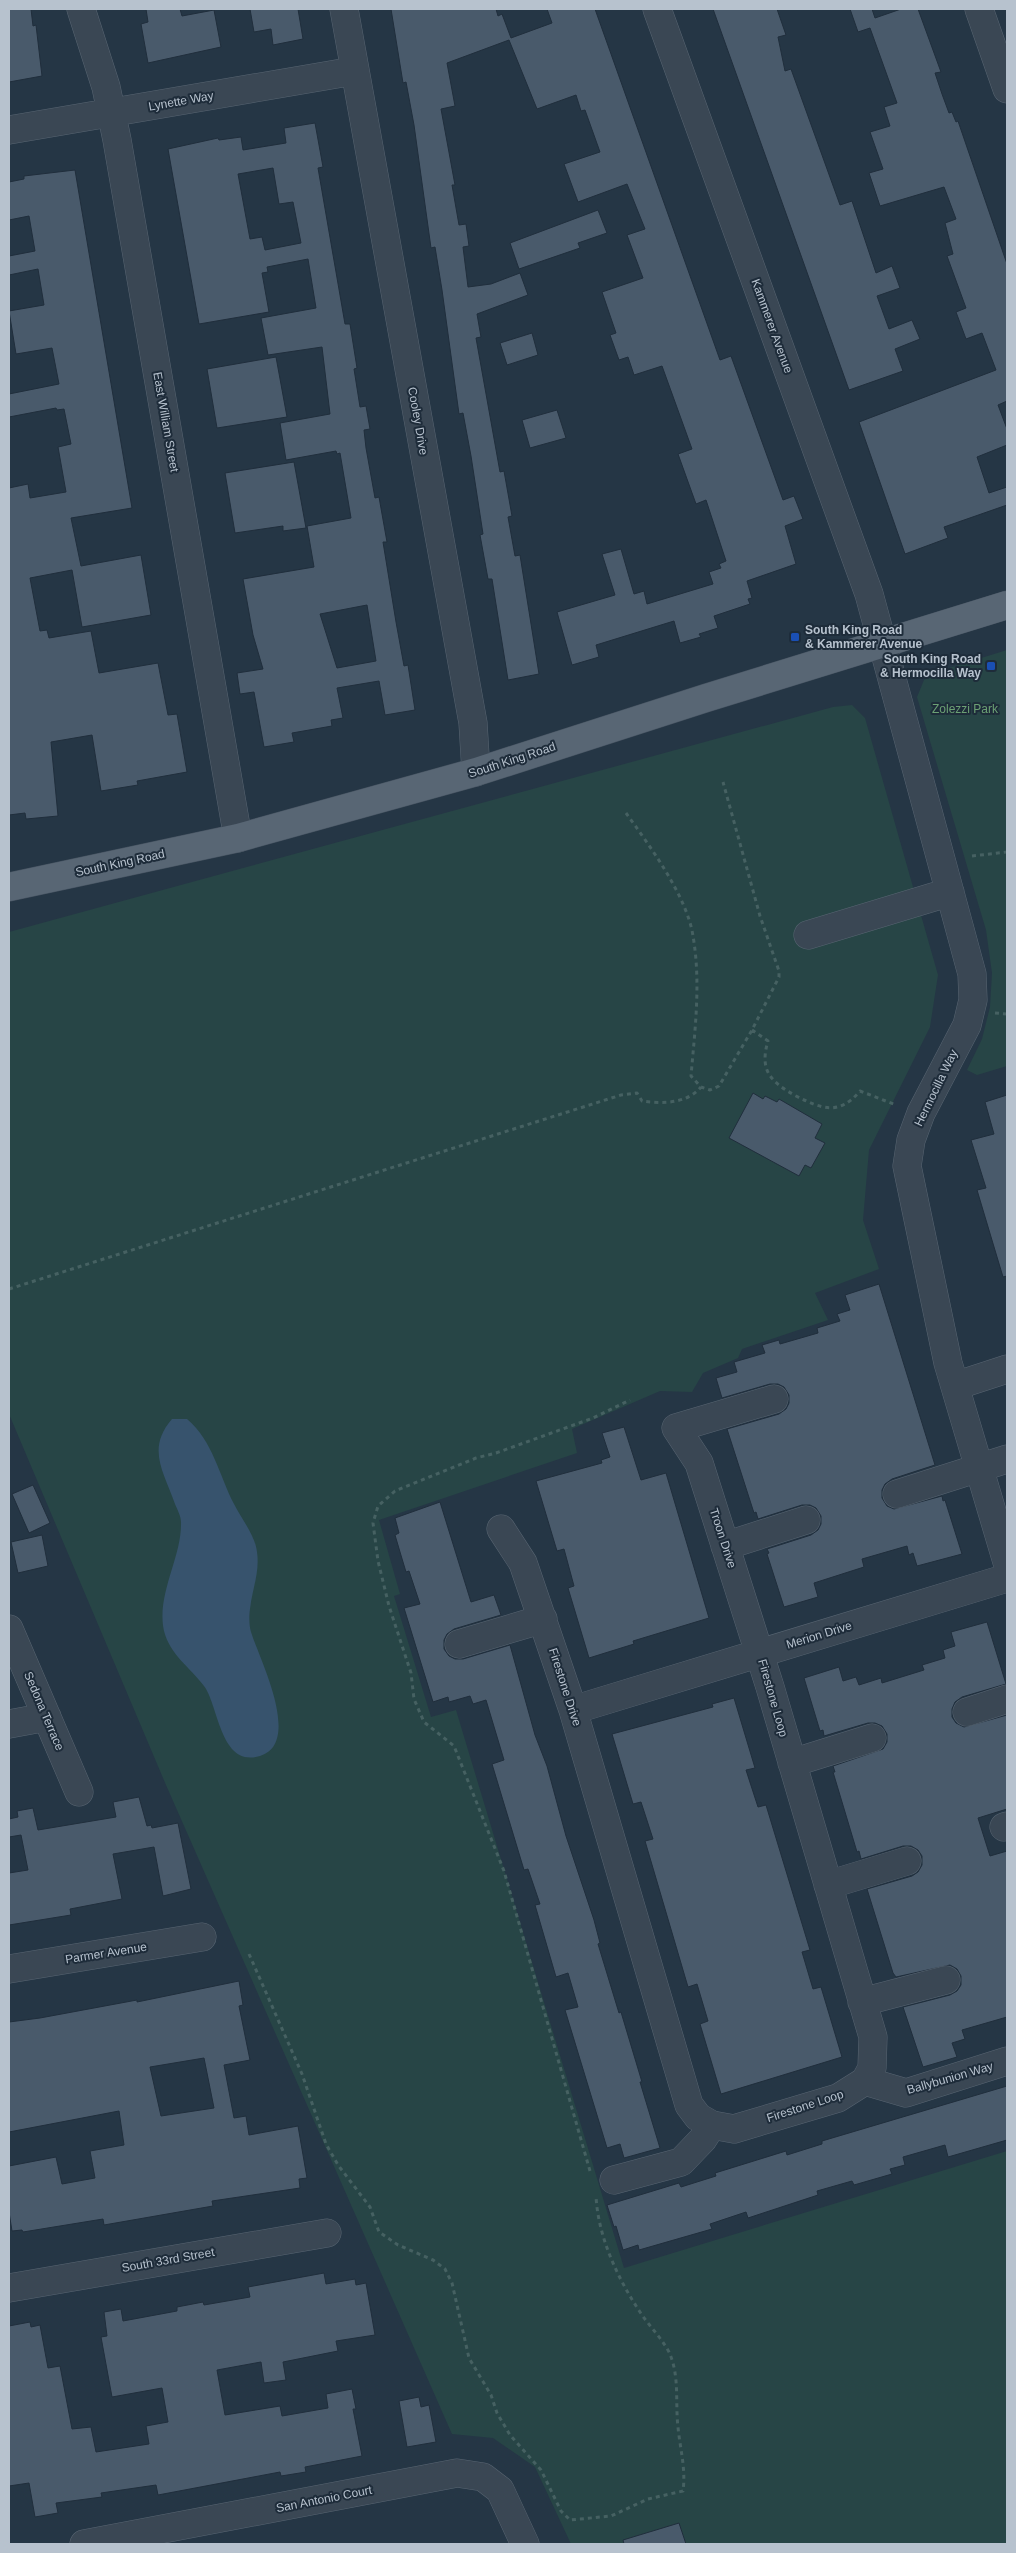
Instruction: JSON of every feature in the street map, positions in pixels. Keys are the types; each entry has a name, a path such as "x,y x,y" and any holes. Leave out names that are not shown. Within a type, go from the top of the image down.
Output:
{"main road":[{"name":"South King Road","path":"9,886 238,838 476,772 706,698 884,645 1007,605"}],"street":[{"name":"East William Street","path":"81,9 111,112 238,838"},
{"name":"Cooley Drive","path":"344,9 473,723 476,772"},
{"name":"Kammerer Avenue","path":"658,9 869,594 884,645"},
{"path":"979,9 1007,89"},
{"name":"Lynette Way","path":"9,130 354,71"},
{"name":"Hermocilla Way","path":"884,645 972,974 973,1000 967,1025 921,1113 911,1140 907,1166 955,1386 1007,1562"},
{"path":"808,935 950,892"},
{"path":"955,1386 1007,1369"},
{"name":"Troon Drive","path":"760,1653 699,1463 676,1428 774,1399"},
{"path":"897,1494 1007,1459"},
{"path":"726,1546 806,1520"},
{"name":"Firestone Drive","path":"501,1529 523,1563 573,1710 689,2105 698,2117 712,2125"},
{"name":"Merion Drive","path":"573,1710 1007,1578"},
{"path":"459,1644 543,1619"},
{"name":"Sedona Terrace","path":"9,1630 79,1792"},
{"name":"Firestone Loop","path":"712,2125 734,2128 838,2098 864,2081 872,2068 872,2037 760,1653"},
{"path":"967,1712 1007,1699"},
{"path":"9,1724 47,1717"},
{"path":"792,1763 872,1738"},
{"path":"828,1885 907,1861"},
{"name":"Parmer Avenue","path":"9,1969 202,1937"},
{"path":"862,2002 946,1980"},
{"name":"Ballybunion Way","path":"864,2081 906,2093 1007,2061"},
{"path":"601,2183 681,2162 703,2139 712,2125"},
{"name":"South 33rd Street","path":"9,2288 327,2233"},
{"name":"San Antonio Court","path":"84,2544 457,2473 483,2476 500,2490 525,2544"}],"path":[{"path":"626,813 656,856 678,894 693,934 698,987 691,1076 701,1087 710,1090 719,1086 752,1030 779,977 779,971 760,916 723,782"},
{"path":"972,856 1007,852"},
{"path":"994,1013 1007,1014"},
{"path":"752,1030 768,1041 764,1054 765,1067 771,1080 780,1087 816,1106 829,1109 841,1106 853,1099 860,1091 896,1105"},
{"path":"9,1289 621,1095 637,1093 642,1101 678,1101 696,1092 701,1087"},
{"path":"248,1954 302,2074 326,2144 338,2165 370,2207 378,2232 398,2245 433,2260 445,2269 452,2283 469,2358 491,2395 497,2413 510,2435 541,2470 561,2511 570,2520 611,2516 648,2499 682,2491 685,2473 678,2428 675,2369 661,2339 636,2306 612,2260 596,2210 601,2183 504,1871 454,1746 424,1722 414,1699 411,1673 389,1606 378,1561 373,1523 378,1506 395,1491 476,1458 496,1453 592,1418 630,1400"}],"green space":[{"name":"Zolezzi Park","path":"1007,650 1007,1066 977,1075 967,1070 982,1039 990,1007 992,973 986,930 917,697 924,680 936,672"},
{"path":"852,705 865,718 938,975 930,1027 869,1150 863,1220 879,1269 815,1293 828,1320 742,1349 738,1358 703,1373 692,1392 660,1391 572,1429 577,1453 379,1520 400,1594 394,1596 431,1717 456,1710 624,2268 1007,2151 1007,2544 571,2544 535,2467 493,2438 452,2434 166,1785 9,1414 9,932 833,707"}],"water":[{"path":"172,1419 187,1419 203,1437 256,1546 258,1559 257,1574 249,1620 251,1632 275,1699 278,1718 278,1735 272,1748 260,1756 247,1757 236,1753 229,1744 204,1686 176,1654 164,1631 163,1603 178,1549 181,1522 180,1515 162,1471 159,1451 160,1440 164,1430"}],"building":[{"path":"9,9 31,9 33,26 36,25 42,76 9,82"},
{"path":"146,9 180,9 182,16 214,10 221,47 148,63 141,24 148,22"},
{"path":"250,9 298,9 303,39 273,45 271,29 254,32"},
{"path":"391,9 496,9 498,16 502,14 511,38 552,23 547,9 595,9 720,360 731,356 783,500 794,496 803,519 785,526 796,564 747,581 752,598 748,599 750,604 714,616 718,628 699,634 701,637 680,643 674,621 596,645 599,657 572,665 557,612 615,595 602,554 621,549 634,594 644,591 647,604 713,584 709,572 721,568 719,564 726,561 706,500 696,504 678,454 692,449 662,366 634,375 628,357 619,360 610,335 616,333 602,292 643,278 627,235 645,229 627,184 578,202 564,164 600,152 585,110 581,111 576,95 537,109 509,40 447,63 455,106 441,109 455,185 452,185 459,225 466,224 469,246 463,247 468,287 491,284 520,273 528,295 477,314 481,337 476,338 500,472 504,471 512,516 508,517 515,556 520,555 539,674 508,680 492,579 488,579 480,535 483,534 471,456 463,413 459,414 442,290 435,247 431,248 414,125 406,82 403,83"},
{"path":"713,9 777,9 786,35 778,37 785,71 791,69 840,205 852,201 876,273 892,266 900,288 877,296 889,329 912,320 920,339 895,349 903,371 849,390"},
{"path":"850,9 872,9 875,18 901,9 918,9 941,72 935,73 942,94 949,113 952,112 956,122 958,121 1007,264 1007,401 998,405 1007,429 1007,445 977,457 989,493 1007,487 1007,505 944,527 948,538 905,554 859,422 996,370 982,333 966,339 956,312 966,308 947,256 953,254 945,223 956,219 944,187 880,206 869,173 883,169 870,132 890,126 884,107 897,103 870,28 858,32"},
{"path":"315,123 323,167 318,168 345,324 350,324 357,368 354,369 360,407 366,406 370,429 364,430 366,448 375,498 379,497 387,542 383,542 396,622 404,666 408,665 415,710 385,715 379,681 337,688 343,718 331,720 332,726 292,733 294,742 264,747 254,692 240,694 237,673 263,669 253,635 243,579 314,567 307,526 351,518 340,453 337,454 336,451 286,460 280,423 330,414 322,347 268,355 261,318 316,308 308,259 267,267 268,272 262,273 269,312 199,324 168,149 218,138 219,140 241,137 243,150 286,143 284,128","holes":["273,168 279,204 293,202 301,243 265,250 262,237 250,239 238,174","367,605 376,661 337,668 320,614"]},
{"path":"75,170 132,508 71,518 81,566 141,555 151,615 82,627 72,570 30,578 40,631 47,630 49,638 91,631 99,673 158,663 168,715 177,714 187,772 137,781 138,785 101,791 92,735 51,742 58,816 26,819 25,813 9,815 9,488 28,484 30,498 66,492 58,447 71,444 64,409 57,410 56,408 9,417 9,394 59,384 52,348 16,354 9,311 44,305 38,269 9,275 9,256 35,251 29,216 9,220 9,182 24,179 24,176"},
{"path":"598,210 607,233 578,243 580,248 519,269 510,243"},
{"path":"532,333 538,355 507,365 500,343"},
{"path":"276,357 287,417 217,428 207,369"},
{"path":"557,410 566,438 530,448 522,420"},
{"path":"294,462 306,528 283,531 283,526 235,533 225,473"},
{"path":"753,1093 763,1099 765,1096 777,1102 779,1099 822,1124 815,1138 825,1143 811,1168 805,1165 799,1176 729,1138"},
{"path":"1007,1095 1007,1276 1003,1277 977,1190 986,1188 971,1140 994,1134 985,1102"},
{"path":"879,1284 935,1465 892,1479 885,1484 882,1490 882,1498 887,1506 894,1509 942,1496 943,1501 945,1500 962,1554 917,1566 913,1553 909,1555 907,1546 862,1559 864,1567 814,1583 818,1597 784,1607 767,1549 811,1535 818,1530 821,1524 821,1516 816,1508 810,1505 802,1505 758,1519 756,1512 754,1513 727,1429 779,1414 786,1409 789,1403 789,1395 784,1387 778,1384 770,1384 722,1398 716,1378 737,1372 734,1362 765,1353 762,1345 779,1340 780,1344 818,1333 817,1328 840,1321 837,1314 850,1310 845,1295"},
{"path":"624,1427 641,1480 666,1473 709,1618 633,1641 634,1644 589,1658 568,1588 574,1586 564,1549 557,1551 536,1481 602,1463 601,1460 610,1457 602,1433"},
{"path":"33,1485 50,1523 29,1533 12,1494"},
{"path":"440,1502 471,1602 494,1595 501,1615 454,1629 447,1634 444,1640 444,1649 449,1656 455,1659 463,1659 510,1645 535,1735 547,1766 566,1836 594,1920 600,1943 598,1944 619,2013 621,2012 660,2148 624,2158 620,2144 607,2148 565,2010 578,2007 568,1973 556,1977 535,1905 540,1904 528,1869 524,1870 492,1764 504,1760 486,1700 473,1704 470,1696 449,1702 448,1697 433,1702 404,1608 420,1604 409,1571 406,1572 395,1535 399,1533 395,1518"},
{"path":"42,1535 48,1566 18,1573 11,1542"},
{"path":"987,1622 1006,1684 962,1697 955,1702 952,1709 952,1717 956,1723 964,1727 1007,1715 1007,1809 978,1818 990,1856 1007,1851 1007,2017 962,2030 965,2039 952,2043 957,2057 923,2067 903,2007 950,1995 957,1991 961,1985 961,1976 957,1969 950,1965 896,1977 893,1973 867,1889 912,1876 918,1872 922,1865 922,1856 918,1850 911,1846 903,1846 861,1859 859,1851 857,1852 833,1772 835,1772 833,1766 883,1749 887,1742 887,1734 882,1726 868,1723 824,1736 823,1730 820,1731 804,1678 839,1667 843,1681 856,1677 859,1685 881,1678 882,1683 924,1670 922,1665 945,1658 943,1650 955,1646 951,1632"},
{"path":"734,1698 755,1768 746,1770 758,1807 766,1805 810,1950 802,1952 813,1989 821,1987 842,2057 721,2094 700,2024 708,2021 697,1984 688,1987 645,1841 653,1839 641,1802 633,1804 612,1734 713,1707 712,1704"},
{"path":"139,1797 147,1826 151,1825 152,1828 178,1823 191,1889 163,1896 154,1847 113,1854 122,1899 70,1909 71,1915 9,1925 9,1873 28,1870 21,1835 9,1837 9,1819 18,1817 17,1811 33,1808 38,1830 116,1817 113,1802"},
{"path":"239,1981 243,2005 239,2006 250,2060 224,2065 234,2118 246,2116 249,2135 298,2126 307,2178 299,2179 300,2188 212,2201 213,2206 104,2225 103,2219 23,2232 22,2230 12,2231 9,2212 9,2166 56,2157 62,2184 95,2178 90,2151 124,2145 119,2111 9,2132 9,2022 137,2000 137,2002","holes":["204,2058 214,2108 161,2116 150,2067"]},
{"path":"1007,2086 1007,2140 948,2157 945,2145 903,2157 905,2165 890,2169 892,2174 854,2185 852,2181 817,2191 818,2195 748,2218 746,2212 710,2224 712,2229 639,2250 638,2245 623,2250 607,2205 679,2183 681,2187 716,2176 715,2173 786,2151 787,2155 822,2144 822,2141"},
{"path":"324,2273 326,2284 355,2279 356,2285 366,2283 375,2335 336,2341 338,2351 283,2362 286,2380 264,2383 261,2362 217,2370 225,2415 280,2406 282,2416 328,2408 326,2394 352,2389 356,2409 353,2409 362,2456 305,2467 306,2472 281,2476 280,2472 158,2495 156,2485 101,2493 102,2497 56,2503 58,2513 35,2517 29,2483 9,2486 9,2326 30,2322 31,2327 40,2325 48,2368 60,2366 72,2429 91,2427 96,2452 149,2444 146,2426 168,2422 162,2388 112,2397 101,2337 107,2336 104,2312 121,2309 123,2321 177,2311 177,2307 203,2302 204,2305 250,2297 248,2287"},
{"path":"419,2397 421,2407 429,2405 436,2442 407,2447 399,2401"},
{"path":"679,2523 686,2544 624,2544 623,2540"}],"place":[{"name":"South King Road & Kammerer Avenue","path":"795,637"},
{"name":"South King Road & Hermocilla Way","path":"991,666"}]}
